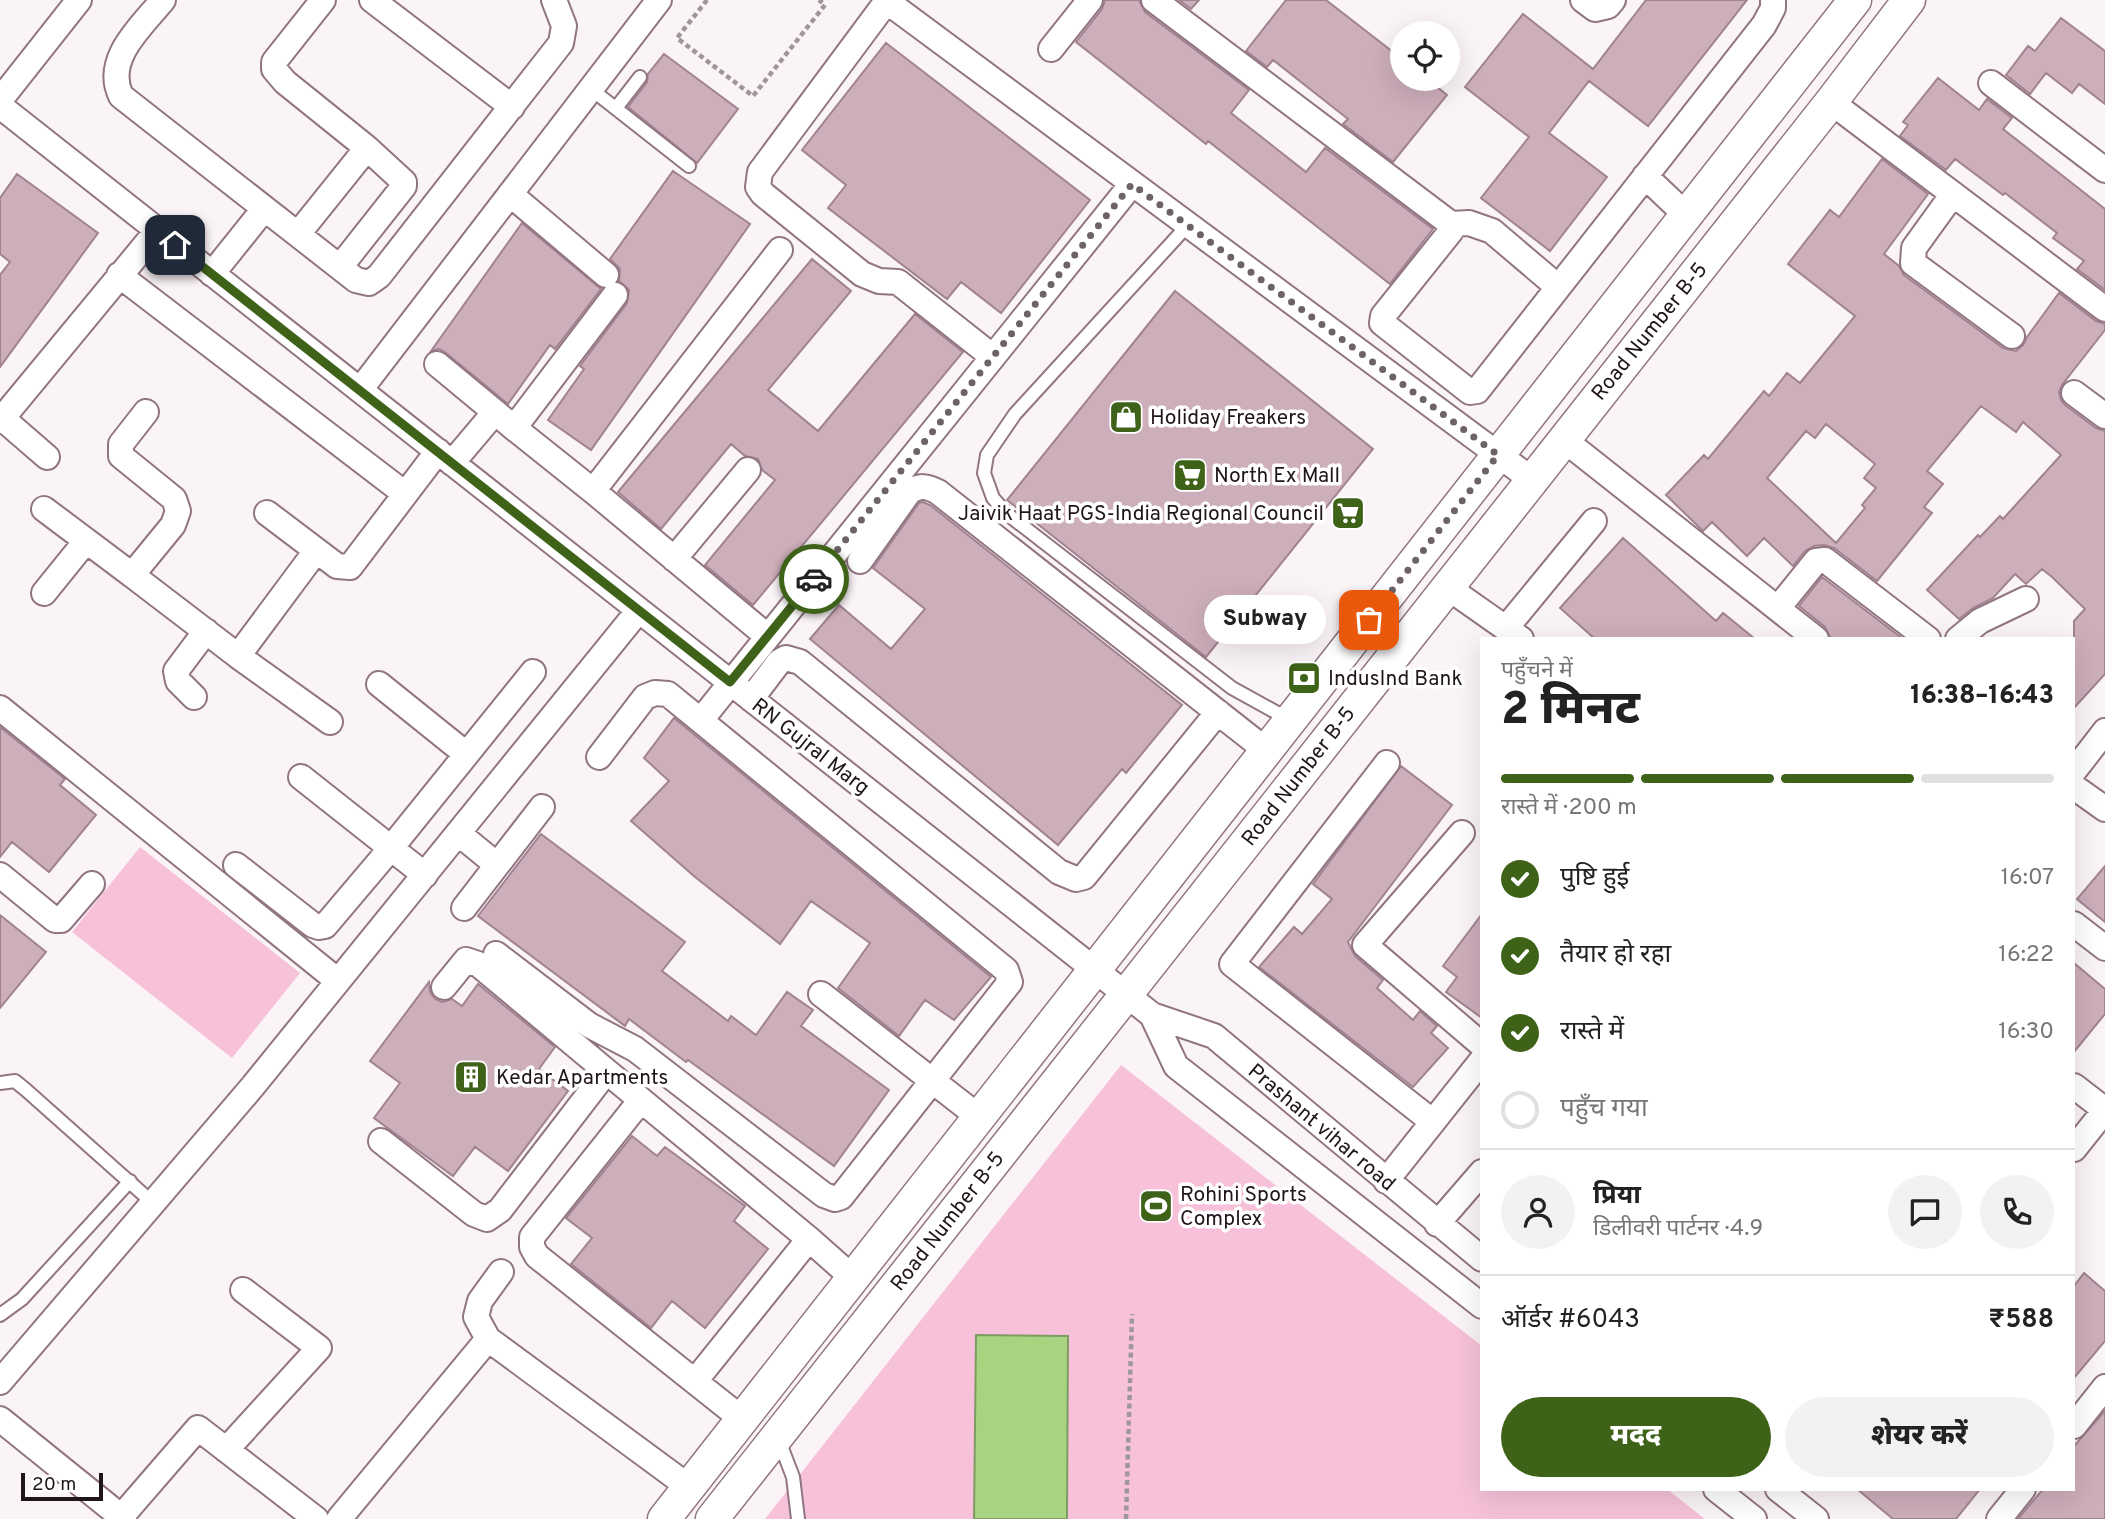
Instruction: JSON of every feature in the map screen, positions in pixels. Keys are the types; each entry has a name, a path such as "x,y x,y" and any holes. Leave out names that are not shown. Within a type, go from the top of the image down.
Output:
{"street":[{"path":"0,100 79,0"},
{"path":"163,0 118,60 116,86 121,96 356,280 369,283 379,276 561,43 564,26 554,0"},
{"path":"323,0 274,62 274,69 285,82 403,180 404,186 340,267"},
{"path":"372,0 512,107"},
{"path":"360,390 659,0"},
{"path":"993,357 898,282 879,281 862,274 763,194 758,187 760,172 886,0 1531,479"},
{"path":"1051,49 1090,0"},
{"path":"1154,0 1451,224 1469,223 1492,231 1558,287"},
{"path":"1583,0 1595,9 1602,9 1613,0"},
{"path":"1451,224 1451,231 1381,320 1385,327 1470,392 1477,391 1764,25 1773,8 1773,0"},
{"path":"664,1519 1855,0"},
{"name":"Road Number B-5","path":"712,1519 1909,0"},
{"path":"1991,83 2105,170"},
{"path":"1831,102 2105,309"},
{"name":"RN Gujral Marg","path":"0,106 1094,970"},
{"path":"298,234 366,148"},
{"path":"1645,176 1686,215"},
{"path":"701,720 1132,184"},
{"path":"510,194 611,285 514,428"},
{"path":"1954,194 1914,248 1913,263 2011,336"},
{"path":"212,274 264,209"},
{"path":"47,457 1,419 156,231"},
{"path":"593,491 780,250"},
{"path":"120,275 404,493"},
{"path":"437,363 767,636"},
{"path":"2074,393 2105,416"},
{"path":"132,575 177,518 174,499 121,456 121,444 146,412"},
{"path":"267,513 337,566 350,568 404,493 495,412"},
{"path":"1563,439 1814,637"},
{"path":"674,559 748,470"},
{"path":"860,561 909,492 916,487 930,488 1267,751"},
{"path":"44,509 330,722"},
{"path":"1447,587 1513,633 1594,521"},
{"path":"44,593 86,541"},
{"path":"238,656 316,551"},
{"path":"1778,608 1816,561 1825,560 1925,637"},
{"path":"1965,637 1980,621 2026,599"},
{"path":"0,1382 253,1086 639,610"},
{"path":"194,697 178,681 176,671 206,631"},
{"path":"751,699 779,662 786,658 800,662 1059,872 1076,879 1084,877 1218,712"},
{"path":"236,865 313,925 325,926 533,672"},
{"path":"379,684 466,754"},
{"path":"496,954 589,1025 635,1049 832,1199 841,1197 1010,982 1009,974 668,694 655,693 645,697 599,757"},
{"path":"0,708 338,981"},
{"path":"2075,770 2105,731"},
{"path":"1387,763 1232,964 1433,1122"},
{"path":"301,777 425,875"},
{"path":"2075,788 2105,809"},
{"path":"464,908 542,807"},
{"path":"458,833 497,865"},
{"path":"1462,833 1365,945 1480,1043"},
{"path":"0,875 58,921 92,884"},
{"path":"2075,924 2105,948"},
{"path":"444,987 463,962 471,960 853,1278"},
{"name":"Prashant vihar road","path":"1094,970 1152,1015 1214,1036 1480,1257"},
{"path":"821,995 979,1117"},
{"name":"Prashant vihar road","path":"1152,1015 1175,1066 1480,1304"},
{"path":"1386,1181 1480,1063"},
{"path":"381,1141 474,1214 487,1219 500,1210 606,1072"},
{"path":"2075,1087 2105,1110 2075,1148"},
{"path":"641,1100 532,1237 532,1247 537,1256 742,1419"},
{"path":"1437,1224 1480,1174"},
{"path":"695,1381 809,1239"},
{"path":"501,1272 480,1301 476,1317 488,1339 689,1487"},
{"path":"226,1450 318,1348 243,1290"},
{"path":"338,1519 488,1339"},
{"path":"2075,1425 2105,1387"},
{"path":"0,1419 122,1518 198,1428 316,1519"},
{"path":"1719,1491 1754,1519"},
{"path":"1999,1519 2020,1491"},
{"path":"1791,1493 1816,1519"}],"lane":[{"path":"617,108 640,77"},
{"path":"591,89 689,166"},
{"path":"1188,225 1015,414 987,455 984,473 993,498 1006,513 1232,688 1290,720"},
{"path":"0,1083 15,1081 153,1203"},
{"path":"0,1315 22,1299 130,1181"},
{"path":"777,1436 793,1477 798,1519"}],"path":[{"path":"707,0 677,37 753,96 825,5 819,0"},
{"path":"1126,1519 1132,1314"}],"shaded area":[{"path":"140,847 300,973 232,1058 72,932"},
{"name":"Rohini Sports Complex","path":"1121,1065 1480,1344 1480,1491 1670,1491 1705,1519 765,1519"},
{"path":"976,1335 1068,1336 1067,1519 974,1519"}],"building":[{"path":"1105,0 1139,0 1145,12 1249,90 1231,113 1306,172 1325,148 1433,229 1390,284 1208,141 1206,144 1076,42 1102,9"},
{"path":"1179,0 1199,0 1191,9"},
{"path":"1286,0 1326,0 1390,50 1390,91 1442,91 1447,95 1393,162 1343,124 1348,119 1273,60 1267,67 1246,51"},
{"path":"1646,0 1747,0 1648,126 1589,81 1549,133 1607,177 1550,251 1481,198 1529,137 1465,87 1523,14 1593,69"},
{"path":"2061,18 2105,51 2105,104 2079,84 2072,93 2046,73 2030,94 2006,75 2028,46 2035,51"},
{"path":"886,43 1090,200 1001,313 961,282 947,299 828,208 846,185 802,150"},
{"path":"664,54 738,109 697,163 628,107"},
{"path":"1938,78 1979,110 1987,99 2012,118 2003,129 2105,209 2105,290 2077,269 2084,261 2053,238 2057,233 2005,193 2003,195 1955,159 1946,170 1900,136 1908,125 1903,122"},
{"path":"1882,159 1928,194 1884,254 1899,266 1904,275 2003,348 2016,351 2023,345 2059,293 2096,321 2105,324 2105,330 2059,392 2065,405 2096,428 2105,431 2105,674 2075,707 2074,621 2085,609 2042,569 2026,584 2015,574 1993,598 1959,619 1927,590 1978,535 1980,537 2000,516 2003,519 2061,455 2023,422 2016,432 1981,406 1927,471 1943,484 1924,507 1932,513 1877,581 1834,548 1824,545 1805,551 1793,566 1764,538 1747,556 1712,522 1703,531 1666,495 1704,455 1708,459 1764,391 1769,396 1787,373 1800,383 1855,316 1788,264 1830,210 1839,217","holes":["1826,424 1875,464 1864,478 1876,488 1862,505 1865,508 1836,543 1767,478 1806,431 1815,438"]},
{"path":"673,171 750,224 591,450 548,420 584,369 580,366 627,303 629,290 619,281 620,269 610,259"},
{"path":"17,174 98,233 0,367 0,275 10,262 0,254 0,198"},
{"path":"522,223 601,289 555,349 550,345 508,404 446,353 439,349 431,351"},
{"path":"812,259 851,291 768,390 818,431 915,314 963,352 753,605 705,565 775,480 762,470 758,459 745,456 731,444 661,529 618,492"},
{"name":"North Ex Mall","path":"1175,291 1373,449 1206,657 1007,500"},
{"path":"923,502 1182,705 1126,773 1122,769 1058,845 810,639 839,605 891,649 925,609 873,568 919,503"},
{"path":"1623,538 1716,621 1723,613 1753,637 1593,637 1560,608"},
{"path":"1822,577 1900,637 1830,637 1825,627 1799,606"},
{"path":"674,718 991,977 954,1020 925,1000 899,1036 838,988 870,943 811,901 780,944 695,877 631,821 669,781 644,758"},
{"path":"0,727 65,779 60,785 96,815 49,872 12,842 0,857"},
{"path":"1401,766 1452,805 1348,942 1355,956 1383,980 1377,988 1413,1020 1420,1011 1437,1026 1431,1033 1448,1048 1413,1087 1259,967 1294,927 1302,934 1332,899 1313,884"},
{"path":"541,834 685,942 662,971 728,1021 731,1016 756,1035 787,992 813,1010 801,1026 889,1090 834,1166 629,1019 625,1026 478,916"},
{"path":"2105,866 2105,922 2077,899"},
{"path":"0,915 46,952 0,1008"},
{"path":"1480,917 1480,1017 1446,992 1457,977 1443,966"},
{"path":"2075,964 2105,989 2105,1014 2075,1051"},
{"name":"Kedar Apartments","path":"429,982 430,992 435,999 442,1002 452,999 462,1006 478,984 555,1047 539,1069 568,1091 508,1171 475,1147 453,1176 374,1118 400,1083 370,1061"},
{"name":"Kedar Apartments","path":"632,1136 657,1156 665,1147 745,1206 734,1221 768,1249 705,1328 672,1301 651,1328 571,1264 592,1238 566,1218"},
{"path":"2084,1273 2105,1291 2105,1341 2075,1377 2075,1285"},
{"path":"2105,1411 2105,1519 2018,1519 2041,1491 2075,1491 2075,1445"},
{"path":"1859,1491 1978,1491 1956,1519 1893,1519"}],"way so far":[{"path":"814,579 1132,184 1498,455 1369,620"}],"place":[{"name":"Holiday Freakers","path":"1126,417"},
{"name":"North Ex Mall","path":"1190,475"},
{"name":"Jaivik Haat PGS-India Regional Council","path":"1348,513"},
{"name":"Subway","path":"1369,620"},
{"name":"IndusInd Bank","path":"1304,678"},
{"name":"Kedar Apartments","path":"471,1077"},
{"name":"Rohini Sports Complex","path":"1156,1206"}],"route":[{"path":"175,245 730,682 814,579"}]}
